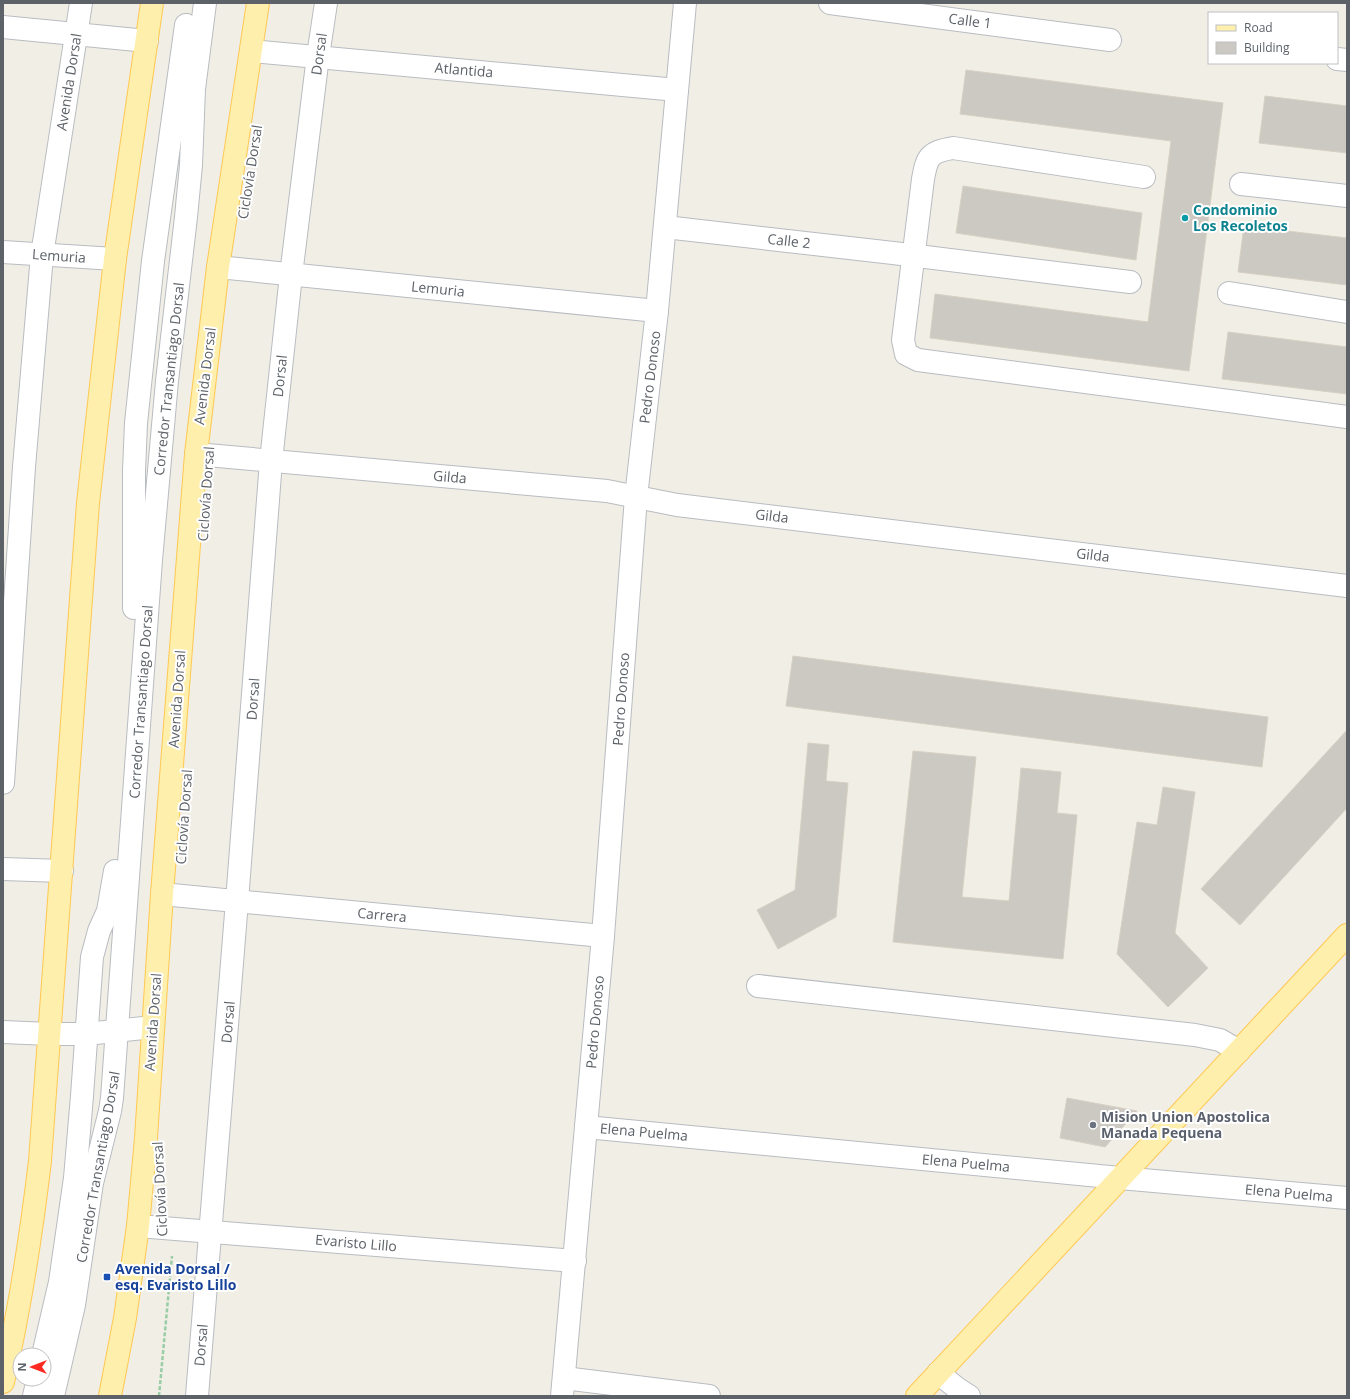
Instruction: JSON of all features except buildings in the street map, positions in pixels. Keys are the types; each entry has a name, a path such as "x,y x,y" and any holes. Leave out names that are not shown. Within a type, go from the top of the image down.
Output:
{"main road":[{"path":"3,1382 22,1293 40,1161 88,503 115,259 152,3"},
{"name":"Avenida Dorsal","path":"110,1396 125,1318 138,1226 196,454 218,267 258,3"},
{"path":"917,1396 1347,935"}],"street":[{"name":"Avenida Dorsal","path":"3,783 24,467 42,255 81,3"},
{"name":"Corredor Transantiago Dorsal","path":"45,1347 60,1282 75,1178 92,957 99,931 108,912 115,869 134,619 134,471 136,423 153,261 190,3"},
{"name":"Corredor Transantiago Dorsal","path":"53,1396 74,1305 82,1259 92,1183 110,1111 115,1063 151,560 167,382 191,165 194,89 205,3"},
{"name":"Dorsal","path":"197,1396 238,901 271,461 291,275 326,3"},
{"name":"Pedro Donoso","path":"563,1387 603,936 636,497 657,311 685,3"},
{"name":"Calle 1","path":"830,3 1110,40"},
{"path":"3,27 147,41"},
{"name":"Atlantida","path":"251,51 677,90"},
{"path":"1144,177 953,148 941,150 933,154 926,162 923,179 902,340 906,354 918,360 1244,402 1347,417"},
{"path":"1241,184 1347,196"},
{"name":"Calle 2","path":"665,227 1130,282"},
{"name":"Lemuria","path":"3,252 115,259"},
{"name":"Lemuria","path":"218,267 657,311"},
{"path":"1228,293 1347,312"},
{"name":"Gilda","path":"196,454 607,491 685,506 1347,586"},
{"path":"3,869 62,871"},
{"name":"Carrera","path":"162,894 603,936"},
{"path":"758,986 1195,1034 1220,1040 1239,1051"},
{"path":"3,1032 86,1034 153,1027"},
{"name":"Elena Puelma","path":"586,1127 1347,1198"},
{"name":"Evaristo Lillo","path":"138,1226 574,1261"},
{"path":"938,1373 969,1396"},
{"path":"563,1387 709,1396"}],"path":[{"name":"Ciclovía Dorsal","path":"159,1396 174,1229"}],"place":[{"name":"Condominio Los Recoletos","path":"1185,218"},
{"name":"Mision Union Apostolica Manada Pequena","path":"1093,1125"},
{"name":"Avenida Dorsal / esq. Evaristo Lillo","path":"107,1277"}]}
